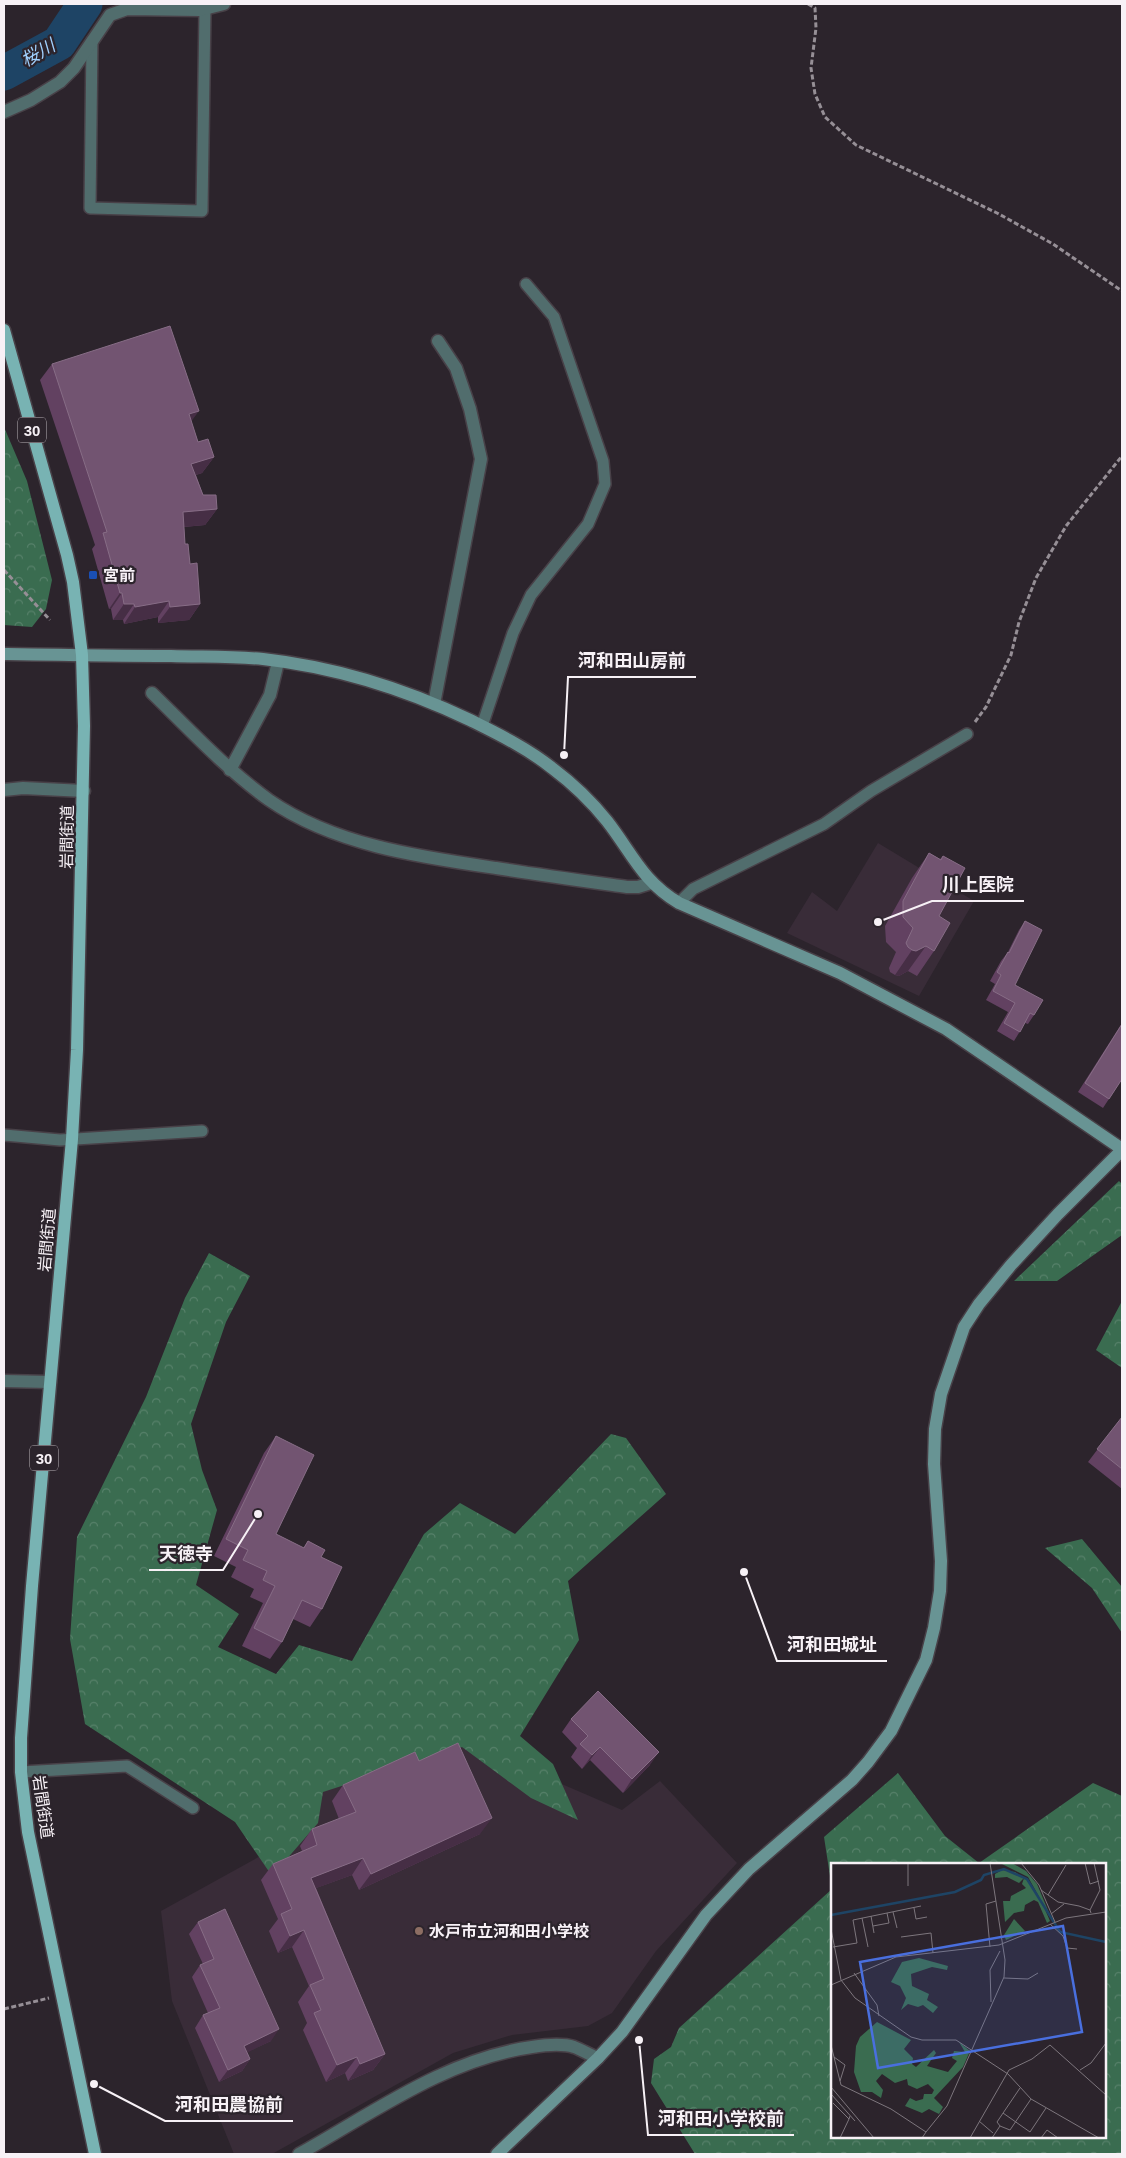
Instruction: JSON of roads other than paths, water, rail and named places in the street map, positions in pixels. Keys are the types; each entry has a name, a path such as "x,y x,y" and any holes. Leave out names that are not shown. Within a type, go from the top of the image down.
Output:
{"main road":[{"name":"岩間街道","path":"4,330 67,555 73,582 82,655 84,791 79,997 72,1139 20,1738 21,1772 28,1832 95,2154"}],"street":[{"path":"4,112 31,100 60,82 74,68 110,15 127,9 205,9 224,4"},
{"path":"434,704 481,459 470,409 456,368 438,341"},
{"path":"4,654 235,658 278,662 372,682 434,704 507,738 552,767 578,789 606,820 651,883 679,903 840,973 946,1029 1122,1149 1011,1265 979,1304 964,1327 941,1394 935,1429 934,1464 941,1561 940,1591 934,1628 926,1660 891,1731 852,1780 749,1868 706,1915 622,2032 598,2058 497,2154"},
{"path":"230,770 270,695 278,662"},
{"path":"152,693 230,770 270,800 293,814 370,845 420,857 627,887 651,883"},
{"path":"4,790 23,788 84,791"},
{"path":"4,1381 50,1382"},
{"path":"299,2154 443,2073 478,2060 515,2049 545,2045 572,2046 598,2058"}],"lane":[{"path":"92,41 90,208 202,211 205,9"},
{"path":"482,726 513,633 532,595 588,524 605,484 603,461 554,317 526,284"},
{"path":"679,903 693,889 824,824 871,791 967,734"},
{"path":"4,1136 72,1139 202,1131"},
{"path":"21,1772 127,1766 193,1808"}],"waterway":[{"name":"桜川","path":"4,73 59,43 85,4"}],"place":[{"name":"宮前","path":"93,575"},
{"name":"河和田山房前","path":"564,755"},
{"name":"川上医院","path":"878,922"},
{"name":"天徳寺","path":"258,1514"},
{"name":"河和田城址","path":"744,1572"},
{"name":"水戸市立河和田小学校","path":"419,1931"},
{"name":"河和田小学校前","path":"639,2040"},
{"name":"河和田農協前","path":"94,2084"}]}
